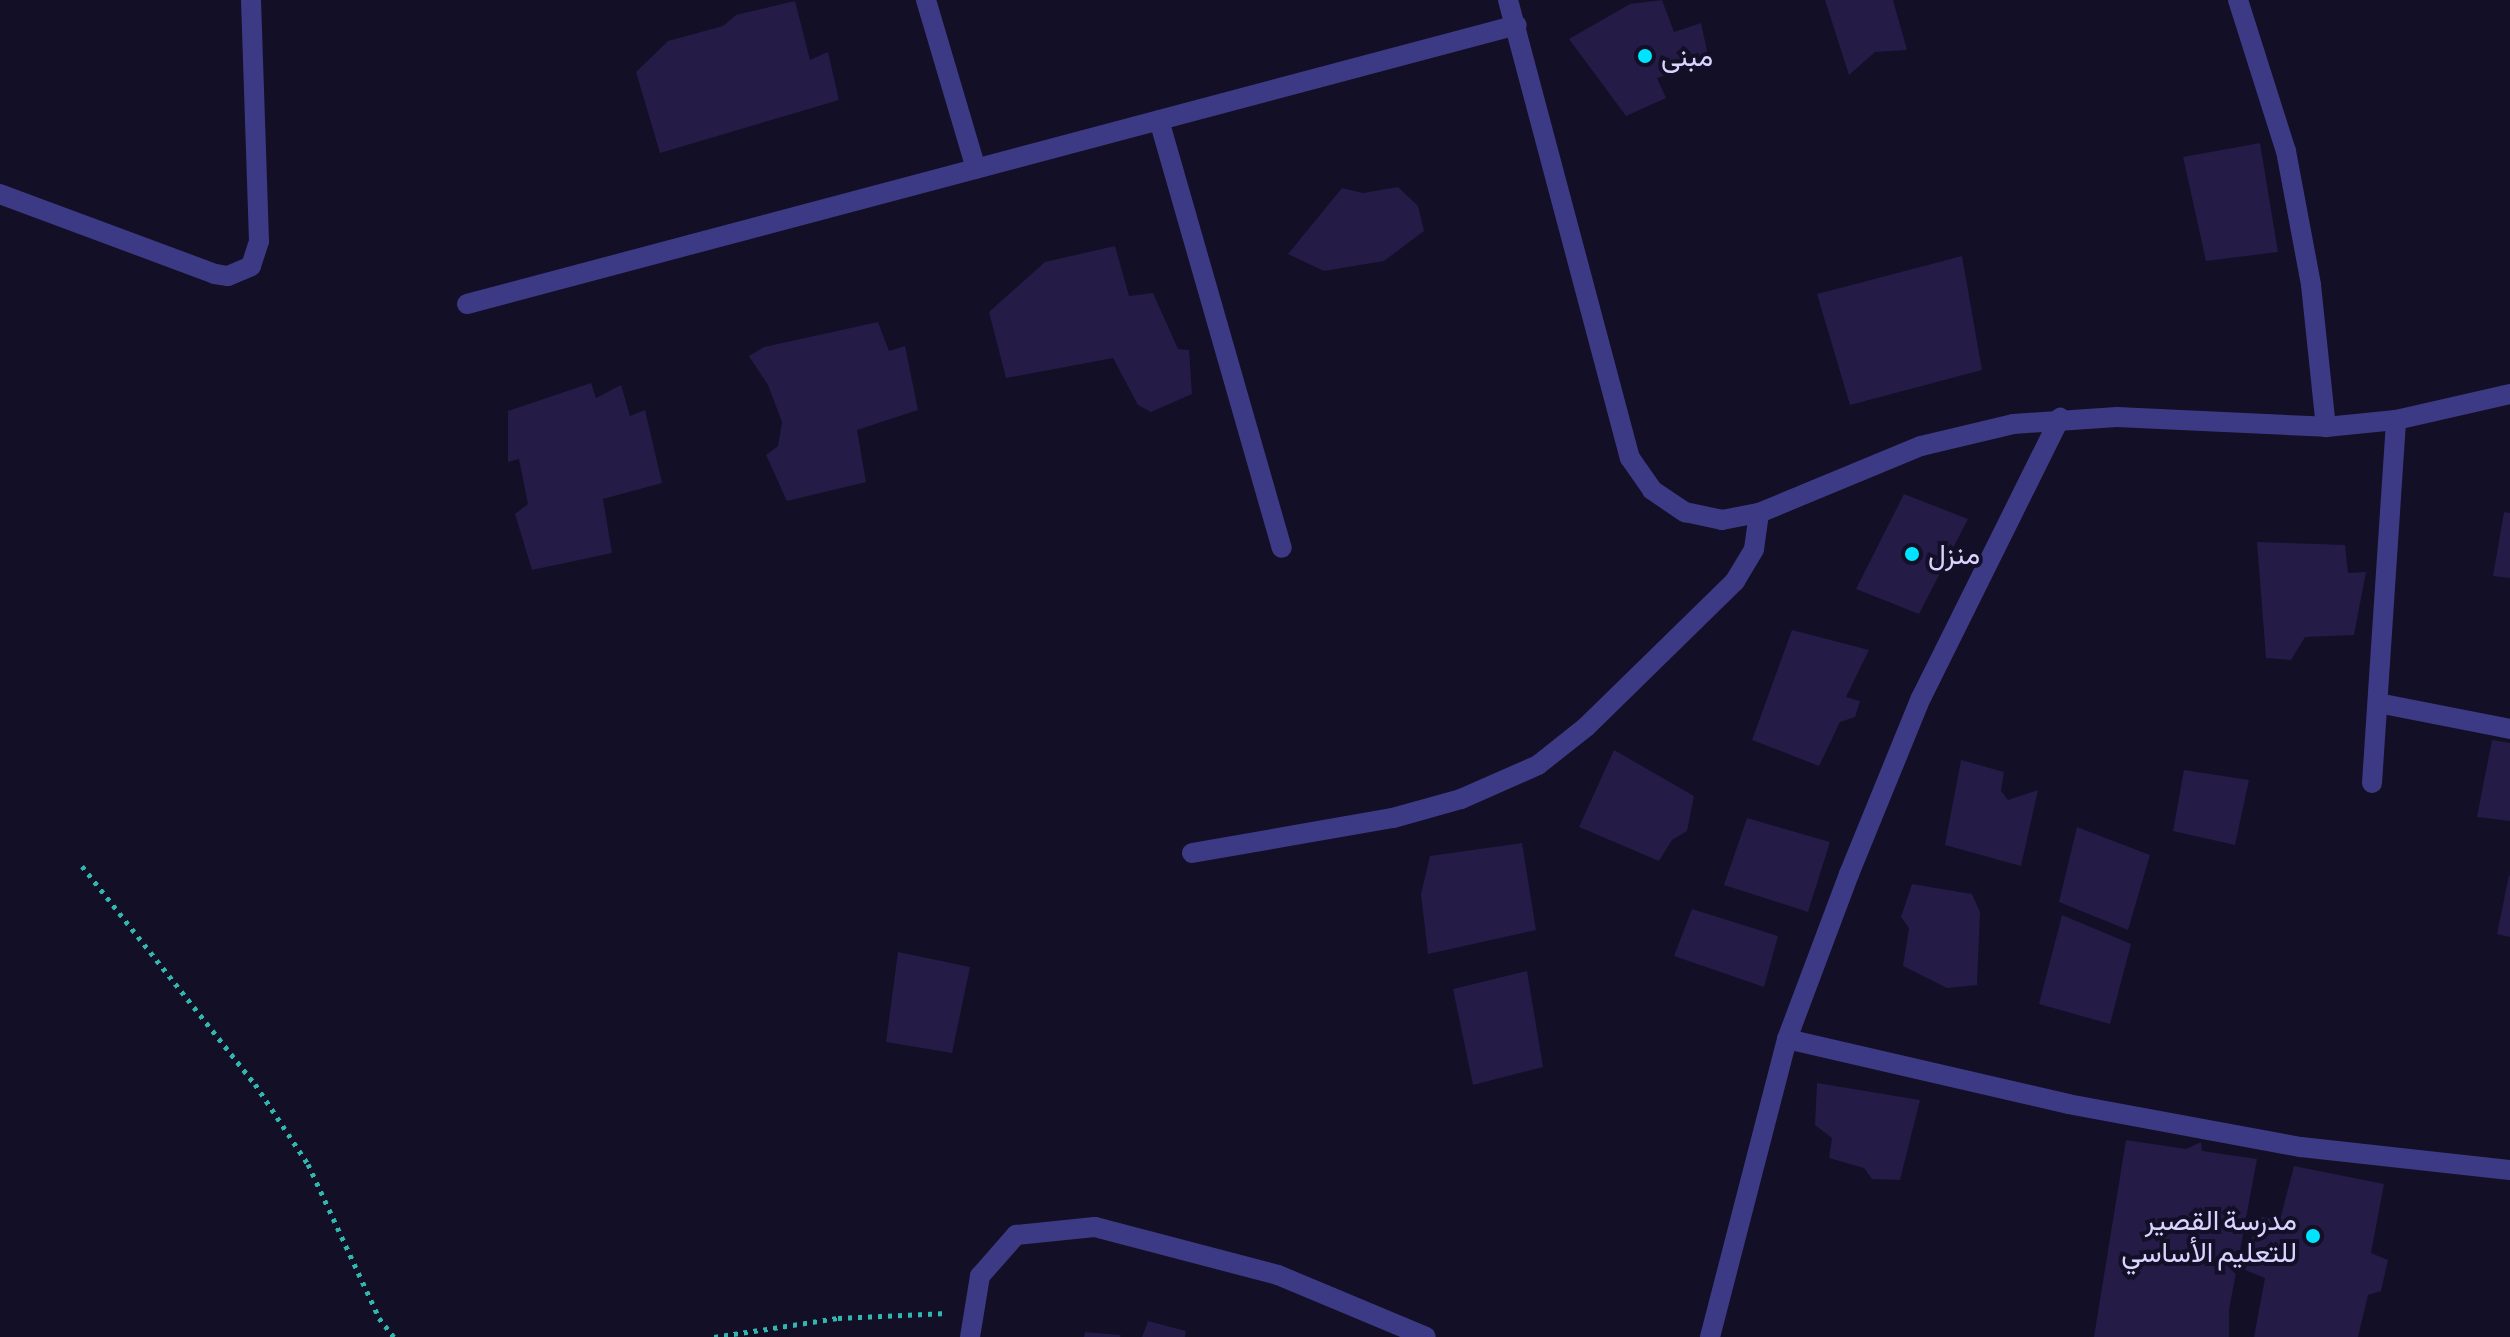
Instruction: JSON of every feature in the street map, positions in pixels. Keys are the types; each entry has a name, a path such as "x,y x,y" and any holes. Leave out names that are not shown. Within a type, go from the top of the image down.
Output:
{"street":[{"path":"0,194 215,274 228,276 251,266 259,241 251,0"},
{"path":"926,0 976,169"},
{"path":"1508,0 1630,458 1652,490 1685,512 1722,520 1759,513 1921,446 2060,418 2326,427 2396,420 2510,394"},
{"path":"2238,0 2286,151 2311,285 2326,427"},
{"path":"467,304 1517,25"},
{"path":"1159,120 1282,548"},
{"path":"1710,1337 1787,1039 1921,698 2060,418"},
{"path":"2372,783 2396,420"},
{"path":"1192,853 1393,818 1461,799 1538,765 1586,727 1735,581 1754,549 1759,513"},
{"path":"2378,703 2510,729"},
{"path":"1787,1039 2068,1104 2287,1144 2510,1170"},
{"path":"970,1337 980,1276 1016,1235 1095,1227 1278,1275 1426,1337"}],"path":[{"path":"82,866 255,1084 308,1164 379,1318 394,1337"},
{"path":"714,1337 838,1318 973,1312"}],"building":[{"name":"مبنى","path":"1662,0 1674,32 1701,23 1709,60 1657,78 1666,98 1626,116 1569,39 1630,4"},
{"path":"1825,0 1893,0 1907,50 1875,52 1849,75"},
{"path":"795,1 810,60 828,52 839,100 660,153 636,72 668,41 723,26 736,15"},
{"path":"2260,143 2278,252 2206,261 2183,157"},
{"path":"1398,187 1418,206 1424,231 1384,261 1324,271 1288,254 1342,188 1363,193"},
{"path":"1115,246 1129,296 1153,293 1178,349 1189,350 1192,394 1151,412 1138,405 1113,358 1006,378 989,312 1045,262"},
{"path":"1962,256 1982,370 1850,405 1817,294"},
{"path":"878,322 889,351 905,346 918,410 857,430 866,482 787,501 766,455 778,446 782,422 768,385 749,356 764,347"},
{"path":"591,383 596,398 621,385 630,416 645,410 662,483 603,499 612,553 532,570 515,514 528,504 519,459 508,462 508,411"},
{"name":"منزل","path":"1904,494 1968,519 1919,614 1856,589"},
{"path":"2504,512 2510,513 2510,578 2493,576"},
{"path":"2257,542 2345,545 2348,573 2366,572 2354,635 2305,637 2291,660 2266,658"},
{"path":"1792,630 1869,650 1846,697 1860,701 1855,717 1840,722 1819,766 1752,740"},
{"path":"2492,740 2510,743 2510,821 2477,817"},
{"path":"1614,750 1694,796 1687,831 1672,840 1659,861 1579,827"},
{"path":"1961,760 2004,772 2001,791 2008,800 2038,790 2021,866 1945,845"},
{"path":"2184,770 2249,780 2235,845 2173,831"},
{"path":"1747,818 1830,842 1808,912 1724,885"},
{"path":"2077,827 2150,855 2128,930 2059,902"},
{"path":"1522,843 1536,930 1428,954 1421,894 1430,856"},
{"path":"2510,876 2510,937 2497,934"},
{"path":"1912,884 1972,894 1980,912 1977,985 1947,988 1903,966 1909,928 1901,917"},
{"path":"1692,909 1778,936 1764,987 1674,956"},
{"path":"2062,915 2131,944 2110,1024 2039,1004"},
{"path":"898,952 970,967 952,1053 886,1042"},
{"path":"1527,971 1543,1067 1473,1085 1453,989"},
{"path":"1817,1083 1920,1100 1900,1180 1872,1179 1864,1168 1829,1158 1832,1138 1815,1125"},
{"path":"2126,1140 2186,1149 2201,1142 2202,1151 2257,1159 2229,1310 2229,1337 2094,1337"},
{"name":"مدرسة القصير للتعليم الأساسي","path":"2294,1166 2384,1184 2371,1253 2388,1260 2381,1291 2368,1295 2358,1337 2254,1337 2265,1278 2245,1270 2257,1216 2280,1220"},
{"path":"1148,1321 1186,1331 1185,1337 1142,1337"},
{"path":"1085,1332 1121,1335 1084,1337"}],"place":[{"name":"مبنى","path":"1645,56"},
{"name":"منزل","path":"1912,554"},
{"name":"مدرسة القصير للتعليم الأساسي","path":"2313,1236"}]}
